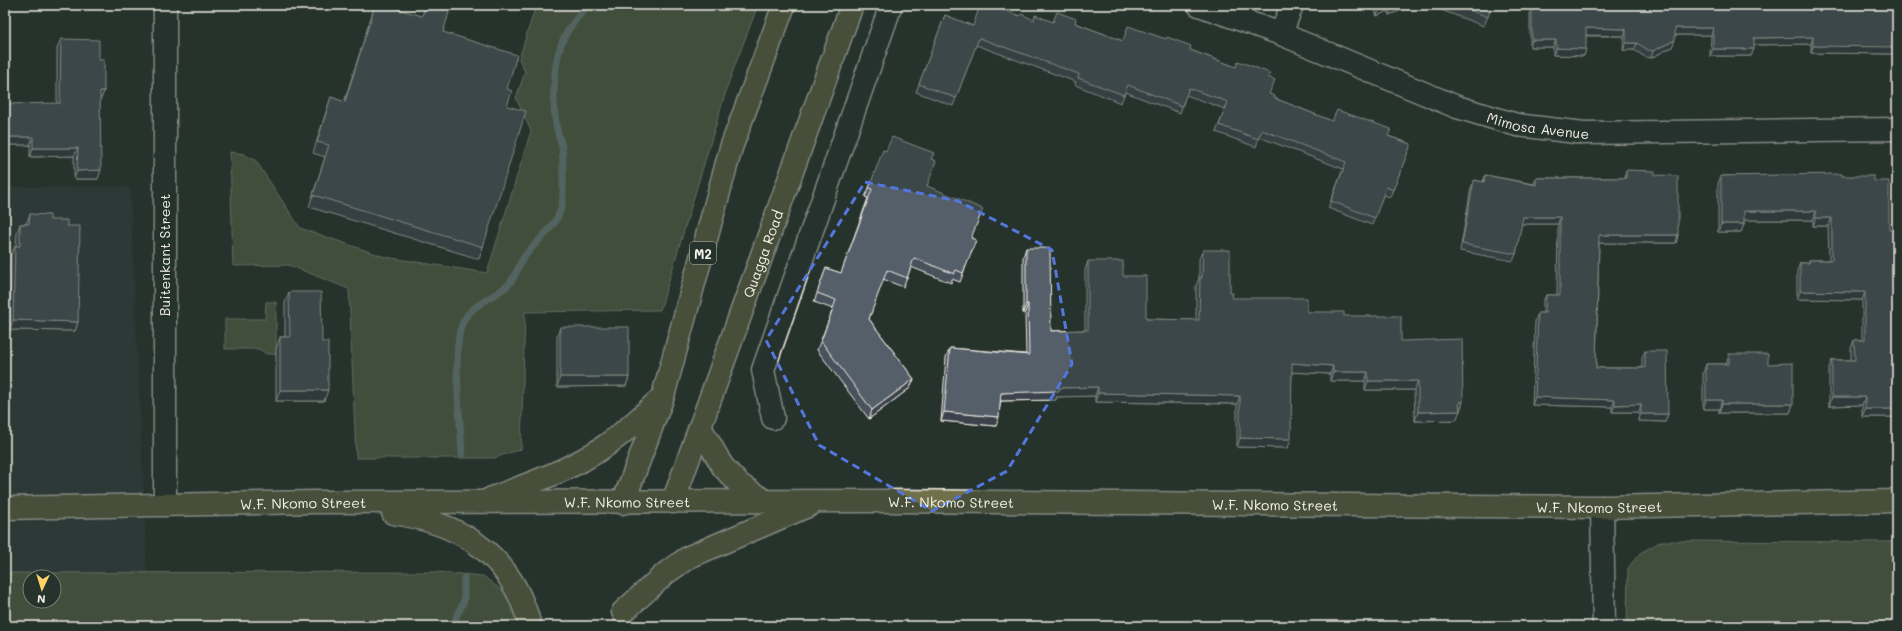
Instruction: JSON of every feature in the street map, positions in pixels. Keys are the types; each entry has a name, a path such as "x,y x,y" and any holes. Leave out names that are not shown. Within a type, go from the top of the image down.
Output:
{"main road":[{"name":"M2","path":"623,502 663,396 731,148 784,5"},
{"name":"Quagga Road","path":"673,502 852,5"},
{"path":"480,503 574,465 628,430 663,396"},
{"path":"700,427 723,467 738,484 765,501"},
{"name":"W.F. Nkomo Street","path":"5,508 316,502 480,503 765,501 1602,507 1897,501"},
{"path":"623,612 666,573 689,557 820,501"},
{"path":"316,502 421,518 450,527 464,535 476,542 498,564 516,588 530,626"}],"street":[{"name":"Buitenkant Street","path":"165,5 165,505"},
{"path":"773,418 763,370 891,5"},
{"name":"Mimosa Avenue","path":"1199,5 1281,34 1457,107 1517,125 1584,133 1897,129"},
{"path":"1281,34 1292,5"},
{"path":"1602,507 1604,626"}],"highlighted area":[{"path":"865,182 958,201 1052,250 1072,364 1007,471 932,511 819,445 766,340"}],"shaded area":[{"path":"5,187 130,187 147,573 62,573 62,569 22,569 22,573 5,573"}],"green space":[{"path":"536,5 758,5 729,81 660,310 525,312 521,449 494,458 356,458 349,289 289,265 233,266 230,152 244,154 256,161 300,228 385,257 487,273 531,131 516,98 525,72 519,59"},
{"path":"266,302 276,302 276,354 267,354 259,349 225,349 225,319 265,319"},
{"path":"1662,541 1897,542 1897,626 1627,626 1628,568 1640,553"},
{"path":"437,572 483,576 508,595 521,626 5,626 5,573 22,573 22,609 62,609 62,573"}],"building":[{"path":"375,5 384,5 422,16 426,5 449,5 451,6 443,32 517,55 507,89 512,91 507,106 526,111 483,247 313,195 329,145 317,142 331,97 345,102"},
{"path":"980,5 989,5 1020,16 1021,14 1034,20 1035,15 1053,22 1057,12 1076,19 1075,23 1123,41 1128,26 1166,39 1167,37 1191,46 1190,50 1236,67 1238,61 1270,73 1268,77 1275,80 1269,94 1275,96 1274,98 1332,121 1337,110 1391,129 1388,136 1411,144 1393,190 1386,187 1375,218 1331,201 1346,162 1262,130 1258,139 1219,125 1228,102 1189,88 1182,106 1128,85 1124,95 1078,78 1079,74 979,38 956,98 919,84 945,15 973,26"},
{"path":"1456,5 1492,5 1488,17"},
{"path":"1532,5 1897,5 1897,47 1813,46 1813,37 1754,38 1754,49 1713,49 1713,28 1675,28 1675,40 1653,51 1648,50 1637,43 1626,43 1626,29 1586,28 1586,49 1556,48 1556,40 1532,40"},
{"path":"61,39 99,40 99,60 104,60 104,91 100,91 101,170 77,171 78,148 33,148 33,137 5,137 5,104 60,103"},
{"path":"892,137 934,153 931,159 936,161 927,186 983,209 971,238 976,240 963,273 956,270 954,274 914,258 907,278 887,270 869,319 914,379 872,410 821,341 836,300 817,293 826,268 841,273 872,189 869,188 883,150 886,151"},
{"path":"1626,170 1655,171 1655,175 1678,176 1678,235 1599,235 1596,368 1645,368 1645,351 1667,351 1668,414 1641,414 1641,404 1615,405 1615,400 1535,397 1538,313 1545,313 1546,295 1560,295 1560,217 1523,217 1516,254 1462,244 1474,180 1484,182 1485,175 1536,185 1536,178 1626,178"},
{"path":"1842,174 1842,176 1874,176 1874,181 1889,181 1889,230 1897,230 1897,409 1865,409 1865,397 1832,397 1832,360 1855,360 1854,340 1865,340 1865,292 1800,291 1800,263 1809,263 1809,260 1832,260 1832,218 1816,218 1816,211 1744,211 1744,224 1721,224 1721,176"},
{"path":"30,214 50,215 50,220 67,220 67,226 80,226 78,322 13,320 15,246 20,246 20,224 29,224"},
{"path":"1026,248 1050,248 1051,331 1088,330 1088,261 1123,261 1123,276 1146,276 1146,319 1199,320 1200,277 1202,278 1203,250 1230,250 1230,293 1233,293 1232,298 1307,298 1307,312 1344,312 1344,316 1401,316 1401,341 1462,339 1463,402 1459,402 1460,411 1418,412 1418,381 1368,381 1368,372 1333,372 1333,366 1292,363 1291,439 1240,438 1240,396 1098,393 1098,387 1059,388 1059,391 1001,393 999,417 944,412 950,348 1029,355 1028,304 1026,304"},
{"path":"289,292 321,292 322,342 328,342 328,390 280,390 280,337 290,337"},
{"path":"560,327 629,327 629,377 560,377"},
{"path":"1729,354 1768,354 1768,364 1793,363 1793,404 1722,404 1722,400 1706,400 1706,364 1729,364"}],"waterway":[{"path":"462,454 457,366 459,333 463,322 472,310 511,282 522,260 551,227 560,212 563,199 563,167 562,146 557,131 554,109 556,64 558,54 566,34 588,5"},
{"path":"456,626 456,617 464,601 464,578"}]}
